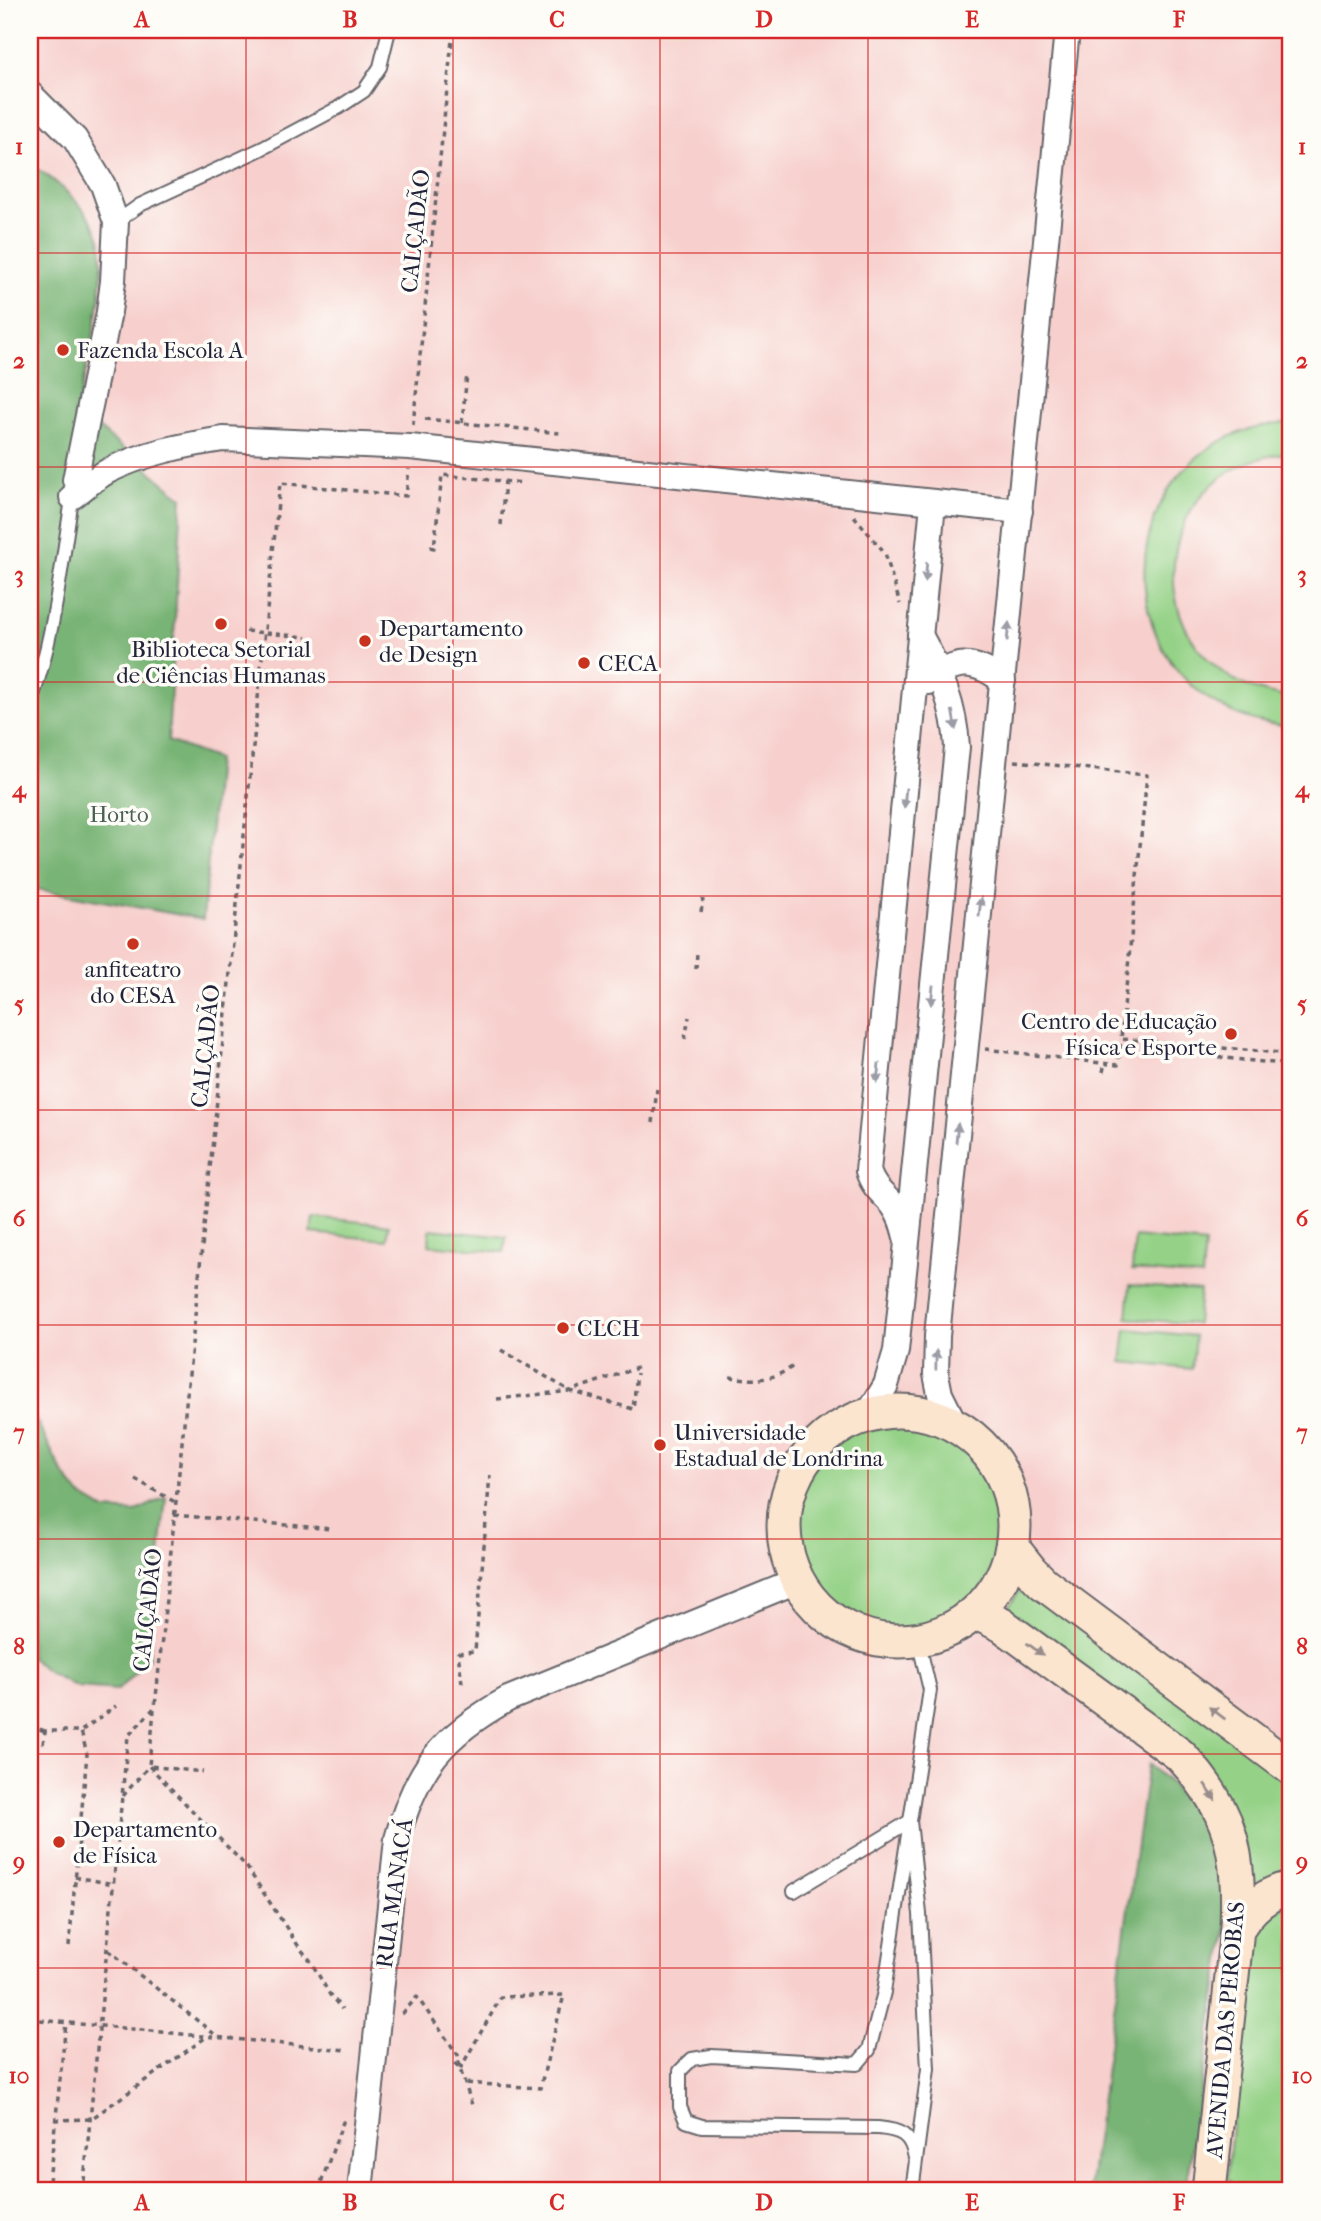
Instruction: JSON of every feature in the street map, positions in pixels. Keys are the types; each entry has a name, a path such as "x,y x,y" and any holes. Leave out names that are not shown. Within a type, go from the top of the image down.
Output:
{"street":[{"path":"955,1424 940,1394 936,1374 937,1344 1067,30"},
{"path":"30,94 75,139 103,185 114,215 113,281 109,312 74,488"},
{"path":"74,488 133,461 196,443 223,439 410,447 1020,512"},
{"path":"907,1242 901,1219 872,1182 868,1171 933,504"},
{"path":"869,1414 886,1385 896,1351 957,747 953,710 940,672 920,635"},
{"path":"914,695 940,672 967,664 977,665 1003,681"},
{"path":"888,1410 925,1413 955,1424 981,1443 1000,1469 1012,1500 1015,1534 1008,1567 991,1597 977,1613 937,1636 905,1642 873,1639 842,1628 817,1608 797,1581 785,1545 785,1507 797,1471 821,1441 852,1420 869,1414 888,1410"},
{"path":"1012,1548 1043,1583 1291,1768"},
{"name":"RUA MANACÁ","path":"360,2191 397,1839 404,1812 426,1767 458,1731 477,1716 508,1699 797,1581"},
{"name":"AVENIDA DAS PEROBAS","path":"977,1613 1002,1625 1181,1755 1215,1800 1225,1818 1232,1839 1238,1894 1237,1929 1214,2183"},
{"path":"1237,1929 1247,1913 1257,1904 1271,1895 1291,1888"}],"lane":[{"path":"114,215 261,149 364,91 380,67 389,30"},
{"path":"30,704 41,675 51,627 74,488"},
{"path":"915,2158 909,2140 897,2131 878,2128 702,2126 686,2121 680,2107 680,2071 692,2059 711,2056 857,2064 869,2050 884,1992 930,1689 918,1640"},
{"path":"794,1891 910,1821"},
{"path":"910,1821 920,1914 928,2069 912,2191"}],"path":[{"name":"CALÇADÃO","path":"412,437 453,30"},
{"path":"462,423 467,374"},
{"path":"425,419 560,433"},
{"name":"CALÇADÃO","path":"123,1796 128,1736 155,1707 280,484 406,496 409,467"},
{"path":"430,547 434,548 442,475 531,484"},
{"path":"500,524 505,481"},
{"path":"854,516 885,553 900,606"},
{"path":"246,631 307,637"},
{"path":"976,1048 1118,1065 1121,1039 1147,775 1009,761"},
{"path":"701,912 703,899"},
{"path":"696,969 697,952"},
{"path":"685,1039 690,1017"},
{"path":"1121,1039 1291,1054"},
{"path":"1180,1044 1178,1053 1291,1065"},
{"path":"1103,1072 1105,1063"},
{"path":"653,1124 657,1089"},
{"path":"497,1399 570,1391 637,1370 633,1409 570,1391 501,1350"},
{"path":"730,1377 752,1380 780,1376 795,1365"},
{"path":"462,1682 458,1653 475,1651 490,1475"},
{"path":"135,1479 175,1502"},
{"path":"174,1515 332,1529"},
{"path":"30,1726 45,1731 81,1731 116,1706"},
{"path":"83,2191 123,1796 149,1766 155,1707"},
{"path":"43,1744 45,1731"},
{"path":"69,1946 87,1755 81,1731"},
{"path":"149,1766 204,1772"},
{"path":"149,1766 246,1866 310,1960 330,1995 342,2009"},
{"path":"75,1877 114,1884"},
{"path":"108,1950 220,2038"},
{"path":"460,2069 501,1997 564,1995 540,2088 464,2083"},
{"path":"400,2017 417,1997 458,2055 472,2105"},
{"path":"30,2019 345,2050"},
{"path":"48,2191 66,2023"},
{"path":"55,2120 91,2119 207,2037"},
{"path":"454,2063 460,2069"},
{"path":"318,2191 343,2122 340,2150"}],"shaded area":[{"name":"Universidade Estadual de Londrina","path":"30,30 1291,30 1291,2191 30,2191"}],"green space":[{"name":"Horto","path":"30,165 62,188 83,209 98,233 101,244 99,305 77,410 182,498 168,741 217,759 203,919 30,888"},
{"path":"1291,423 1291,453 1240,466 1203,494 1181,531 1174,573 1181,616 1203,654 1239,682 1291,697 1291,727 1225,708 1179,672 1152,624 1144,570 1155,517 1183,471 1229,437"},
{"path":"313,1217 389,1225 387,1240 311,1233"},
{"path":"430,1229 506,1237 504,1252 429,1245"},
{"path":"1135,1237 1205,1244 1202,1277 1132,1270"},
{"path":"1130,1285 1200,1291 1197,1324 1127,1318"},
{"path":"1126,1329 1195,1336 1192,1369 1122,1362"},
{"path":"30,1408 61,1470 80,1495 105,1510 135,1512 166,1497 149,1658 118,1690 77,1687 48,1672 30,1657"},
{"path":"899,1421 939,1429 972,1452 995,1485 1003,1525 995,1565 972,1598 939,1621 899,1629 859,1621 826,1598 803,1565 795,1525 803,1485 826,1452 859,1429"},
{"path":"1025,1583 1291,1784 1291,1875 1244,1895 1236,1825 1002,1617"},
{"path":"1148,1764 1171,1784 1236,1864 1185,2191 1089,2191"},
{"path":"1291,1903 1291,2191 1236,2191 1227,2177 1251,1937 1265,1916"}],"place":[{"name":"Fazenda Escola A","path":"63,350"},
{"name":"Biblioteca Setorial de Ciências Humanas","path":"221,624"},
{"name":"Departamento de Design","path":"365,641"},
{"name":"CECA","path":"584,663"},
{"name":"anfiteatro do CESA","path":"133,944"},
{"name":"Centro de Educação Física e Esporte","path":"1231,1034"},
{"name":"CLCH","path":"563,1328"},
{"name":"Universidade Estadual de Londrina","path":"660,1445"},
{"name":"Departamento de Física","path":"59,1842"}]}
